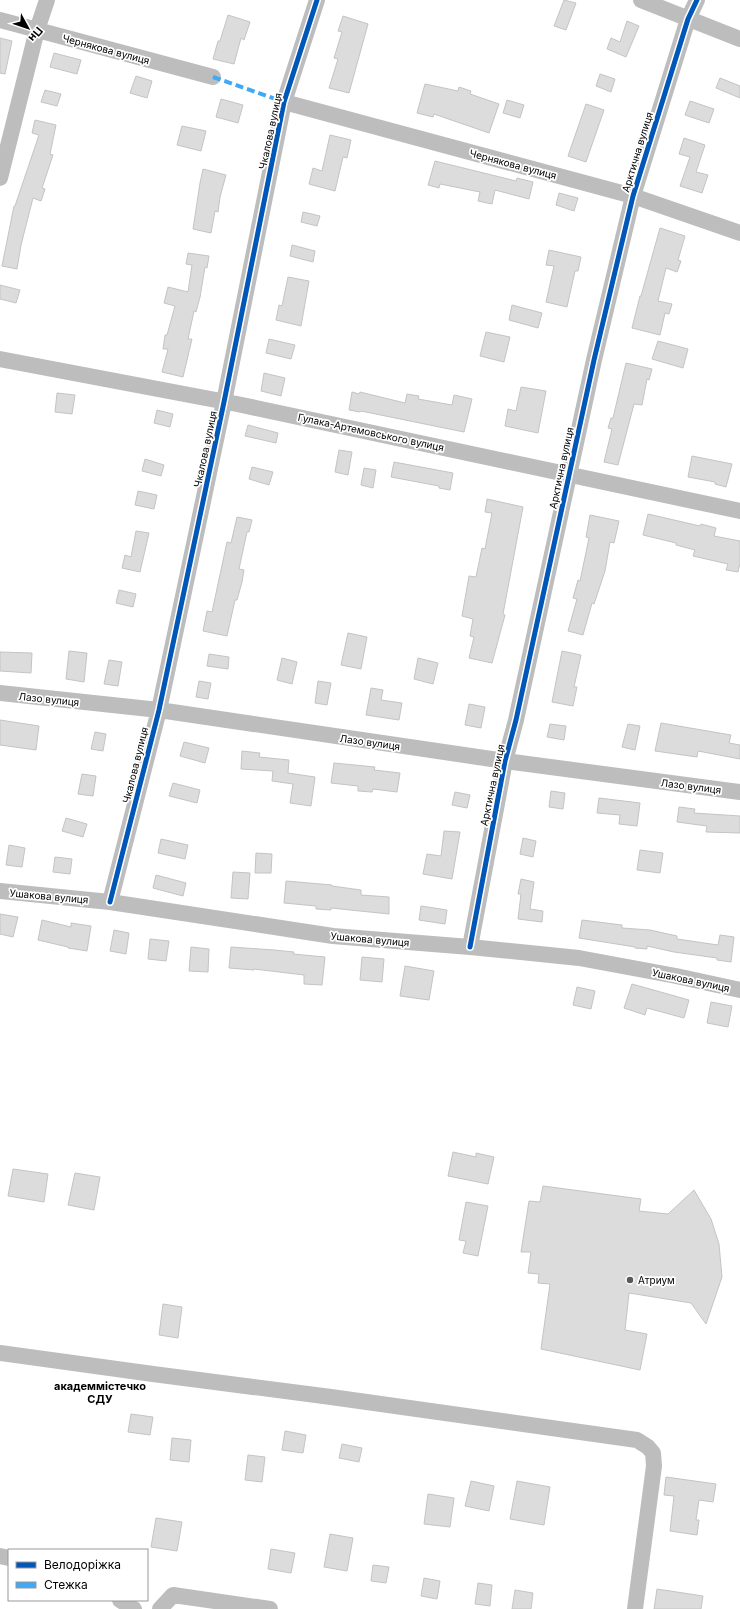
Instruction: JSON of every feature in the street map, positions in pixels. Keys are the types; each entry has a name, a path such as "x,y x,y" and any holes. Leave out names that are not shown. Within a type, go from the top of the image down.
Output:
{"street":[{"path":"0,178 37,30 47,0"},
{"name":"Чкалова вулиця","path":"110,902 159,710 224,402 284,102 317,0"},
{"path":"641,0 740,39"},
{"name":"Арктична вулиця","path":"470,947 505,761 516,720 569,474 633,196 688,19 697,0"},
{"name":"Чернякова вулиця","path":"0,20 213,77"},
{"name":"Чернякова вулиця","path":"284,102 633,196 740,234"},
{"name":"Гулака-Артемовського вулиця","path":"0,359 224,402 740,511"},
{"name":"Лазо вулиця","path":"0,693 159,710 505,761 740,792"},
{"name":"Ушакова вулиця","path":"0,891 110,902 333,936 470,947 579,958 676,976 740,990"},
{"path":"0,1353 637,1440 653,1453 654,1466 635,1609"},
{"path":"160,1609 173,1595 270,1609"},
{"path":"122,1601 134,1609"}],"building":[{"path":"564,0 576,3 566,30 554,26"},
{"path":"228,15 250,22 244,40 241,38 234,64 213,59"},
{"path":"343,16 368,24 349,93 329,88 338,59 334,58 342,32 338,31"},
{"path":"627,21 639,26 626,57 607,49 611,38 620,42"},
{"path":"0,38 12,41 5,74 0,73"},
{"path":"54,53 81,60 77,74 50,67"},
{"path":"600,74 615,79 611,92 596,86"},
{"path":"136,76 152,81 147,98 130,93"},
{"path":"720,78 740,86 740,98 716,88"},
{"path":"425,84 458,91 459,87 471,91 470,94 499,104 489,133 434,114 433,117 417,113"},
{"path":"45,90 61,94 57,106 41,102"},
{"path":"221,99 243,105 238,123 216,117"},
{"path":"507,100 524,105 520,118 503,113"},
{"path":"690,101 714,109 709,123 685,115"},
{"path":"586,104 604,110 586,162 568,156"},
{"path":"35,120 56,125 50,154 53,155 42,188 45,189 41,201 33,198 21,245 17,269 2,266 14,206 39,135 32,133"},
{"path":"182,126 206,131 201,151 177,145"},
{"path":"330,135 351,140 347,158 343,157 335,191 309,184 313,168 322,171"},
{"path":"684,138 705,145 696,172 708,175 702,193 680,186 690,157 679,154"},
{"path":"435,161 516,181 517,178 533,182 529,199 495,190 492,204 478,201 480,192 440,184 439,188 428,185"},
{"path":"203,169 226,175 220,197 218,212 215,211 211,233 193,229"},
{"path":"559,193 578,198 574,211 556,205"},
{"path":"303,212 320,216 317,226 301,222"},
{"path":"660,228 685,236 678,260 681,261 677,272 666,268 658,301 672,304 669,314 665,313 660,335 632,328"},
{"path":"292,245 315,251 313,262 290,256"},
{"path":"549,250 581,257 578,271 575,271 567,307 546,302 554,266 546,265"},
{"path":"188,253 209,256 207,268 205,267 196,312 194,311 188,339 192,339 183,377 162,372 168,349 163,349 165,335 167,335 175,306 164,303 168,287 188,292 192,265 186,264"},
{"path":"288,277 309,281 301,326 276,320 279,305 282,306"},
{"path":"0,285 20,290 16,303 0,299"},
{"path":"512,305 542,313 538,328 509,320"},
{"path":"486,332 510,337 504,362 480,356"},
{"path":"269,339 295,345 291,359 266,353"},
{"path":"658,341 688,349 683,368 652,359"},
{"path":"626,363 652,369 649,380 647,379 642,405 634,404 618,465 604,462 612,429 608,428 611,418 613,418"},
{"path":"264,373 285,378 281,396 261,391"},
{"path":"521,387 546,391 538,433 505,426 508,409 516,411"},
{"path":"352,392 359,394 360,392 405,403 407,394 419,396 418,399 452,405 454,395 472,399 464,432 361,411 349,410"},
{"path":"57,393 75,395 72,414 55,412"},
{"path":"157,410 173,414 170,427 154,423"},
{"path":"248,425 278,433 276,443 245,436"},
{"path":"339,450 352,452 348,475 335,472"},
{"path":"692,456 732,464 726,487 715,484 715,482 688,477"},
{"path":"145,459 164,465 161,476 142,471"},
{"path":"394,462 453,473 450,490 439,488 439,486 391,477"},
{"path":"252,467 273,472 269,485 249,479"},
{"path":"364,468 376,470 373,488 361,485"},
{"path":"138,491 157,495 154,509 135,505"},
{"path":"487,499 523,507 503,614 505,615 492,663 469,658 474,637 470,636 473,619 462,616 469,576 476,577 482,548 485,549 492,513 485,512"},
{"path":"648,514 700,526 701,524 716,528 714,536 740,541 740,563 738,572 726,570 728,564 693,556 695,550 676,545 676,543 643,535"},
{"path":"590,515 619,521 614,543 610,542 605,571 594,604 592,603 583,635 568,631 577,599 573,598 578,580 580,581 589,538 586,537"},
{"path":"237,517 252,520 249,532 247,532 239,569 244,570 242,582 237,600 235,600 227,636 203,631 207,611 212,612 227,542 231,543"},
{"path":"136,531 149,533 140,572 122,568 125,555 131,557"},
{"path":"119,590 136,594 133,607 116,603"},
{"path":"348,633 367,637 361,669 341,665"},
{"path":"69,651 87,653 84,682 66,679"},
{"path":"562,651 581,655 574,687 577,687 573,706 552,702"},
{"path":"0,652 32,653 31,673 0,671"},
{"path":"209,654 229,657 228,669 207,666"},
{"path":"282,658 297,662 292,684 277,680"},
{"path":"418,658 438,663 433,684 414,679"},
{"path":"109,660 122,662 118,686 104,684"},
{"path":"199,681 211,683 208,699 196,697"},
{"path":"318,681 331,683 327,705 315,703"},
{"path":"371,688 383,690 381,700 402,703 399,720 366,715"},
{"path":"469,704 485,707 481,728 465,725"},
{"path":"0,720 39,726 36,750 0,745"},
{"path":"661,723 731,735 729,743 740,745 740,759 698,751 697,757 655,751"},
{"path":"550,724 566,726 564,740 547,737"},
{"path":"628,724 640,726 635,750 622,747"},
{"path":"95,732 106,734 103,751 91,749"},
{"path":"184,742 209,748 205,763 180,756"},
{"path":"242,751 260,753 259,757 289,760 288,773 315,777 311,806 290,803 293,784 272,781 273,771 241,769"},
{"path":"334,763 375,767 374,770 400,773 397,792 373,789 372,792 358,791 358,786 331,783"},
{"path":"82,774 96,776 93,796 78,794"},
{"path":"173,783 200,790 197,803 169,796"},
{"path":"551,791 565,793 563,809 549,807"},
{"path":"455,792 470,795 467,808 452,805"},
{"path":"599,798 640,803 637,826 619,824 620,815 597,813"},
{"path":"679,807 695,809 694,813 740,816 740,833 706,832 707,826 677,822"},
{"path":"66,818 87,824 83,837 62,831"},
{"path":"444,831 460,832 452,879 423,874 427,854 441,856"},
{"path":"523,838 536,841 533,857 520,854"},
{"path":"161,839 188,845 185,859 158,853"},
{"path":"9,845 25,848 22,867 6,865"},
{"path":"640,850 663,853 660,873 637,870"},
{"path":"256,853 272,854 271,873 255,873"},
{"path":"55,857 72,859 70,874 53,872"},
{"path":"233,872 250,873 248,899 231,898"},
{"path":"156,875 186,883 183,896 153,888"},
{"path":"521,879 534,882 530,909 543,911 542,922 518,919 521,894 518,894"},
{"path":"286,881 332,885 361,890 361,895 389,897 389,914 331,908 331,910 316,909 316,906 284,903"},
{"path":"421,906 447,910 445,924 419,920"},
{"path":"0,914 18,917 13,937 0,934"},
{"path":"42,920 71,927 71,923 91,926 87,951 68,948 38,940"},
{"path":"582,920 622,925 622,928 650,930 677,936 677,939 718,945 720,935 734,937 731,962 717,960 717,958 674,952 647,946 647,949 635,948 579,938"},
{"path":"114,930 129,933 126,954 110,951"},
{"path":"150,939 169,941 166,961 148,959"},
{"path":"191,947 209,949 208,972 189,971"},
{"path":"231,947 294,952 293,954 325,957 322,985 304,984 304,975 254,969 229,968"},
{"path":"362,957 384,959 382,982 360,980"},
{"path":"405,966 434,971 429,1000 400,996"},
{"path":"632,984 689,1000 684,1018 647,1008 645,1015 624,1008"},
{"path":"577,987 595,991 591,1009 573,1005"},
{"path":"711,1002 732,1006 728,1027 707,1023"},
{"path":"453,1152 476,1157 476,1153 494,1157 488,1184 448,1176"},
{"path":"13,1169 48,1174 44,1202 8,1196"},
{"path":"75,1173 100,1177 94,1210 68,1205"},
{"name":"Атриум","path":"543,1186 641,1199 639,1211 668,1214 694,1190 711,1219 719,1244 722,1277 706,1324 691,1303 629,1293 625,1330 647,1334 640,1370 541,1349 550,1284 538,1283 539,1274 528,1273 531,1252 521,1252 529,1201 540,1202"},
{"path":"466,1202 488,1206 478,1256 463,1253 466,1241 459,1240"},
{"path":"163,1304 182,1307 178,1338 159,1335"},
{"path":"131,1414 153,1417 150,1435 128,1432"},
{"path":"285,1431 306,1435 303,1453 282,1450"},
{"path":"172,1438 191,1440 189,1462 170,1460"},
{"path":"342,1444 362,1448 359,1462 339,1458"},
{"path":"248,1455 265,1457 262,1482 245,1480"},
{"path":"666,1477 716,1484 713,1502 699,1500 696,1520 699,1520 697,1535 670,1531 674,1496 664,1495"},
{"path":"471,1481 494,1486 489,1511 465,1506"},
{"path":"517,1481 550,1487 544,1525 510,1519"},
{"path":"428,1494 454,1498 450,1527 424,1524"},
{"path":"156,1518 182,1522 177,1551 151,1547"},
{"path":"330,1534 353,1538 347,1571 324,1567"},
{"path":"271,1549 295,1553 291,1573 268,1569"},
{"path":"373,1565 389,1567 386,1583 371,1581"},
{"path":"424,1578 440,1581 437,1599 421,1596"},
{"path":"478,1583 492,1585 490,1606 475,1604"},
{"path":"657,1589 703,1596 701,1609 654,1609"},
{"path":"515,1590 533,1593 531,1609 512,1609"}],"marked path":[{"path":"213,77 284,102"}],"cycle path":[{"path":"110,902 159,710 224,402 284,102 317,0"},
{"path":"470,947 505,761 516,720 594,360 633,196 688,19 697,0"}],"place":[{"name":"Атриум","path":"630,1280"}],"district":[{"name":"академмістечко СДУ","path":"100,1392"}]}
